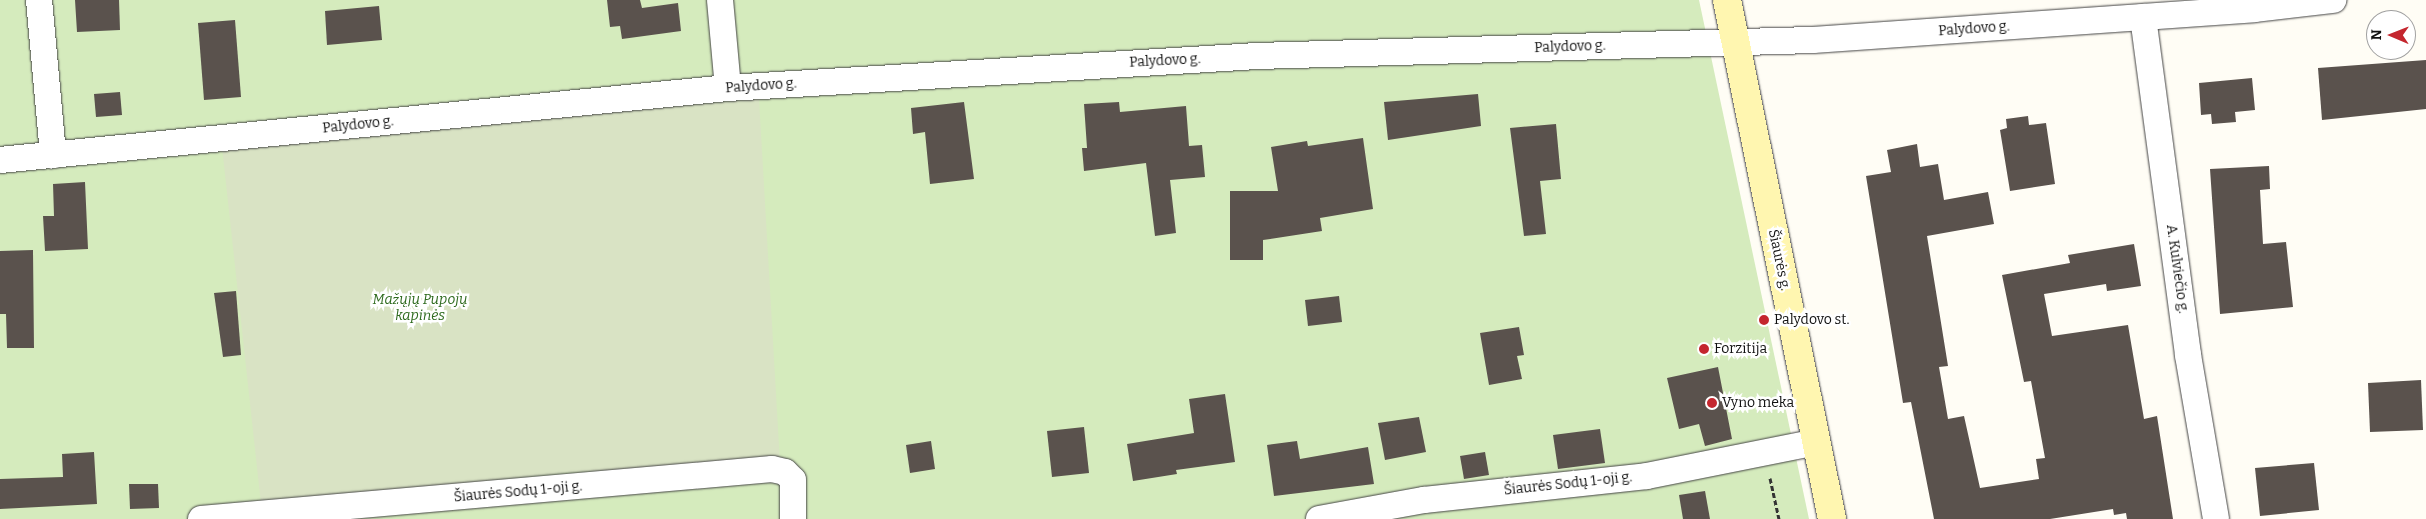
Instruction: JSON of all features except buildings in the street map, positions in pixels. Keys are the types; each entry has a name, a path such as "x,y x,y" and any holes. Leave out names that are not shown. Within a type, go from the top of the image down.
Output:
{"main road":[{"name":"Šiaurės g.","path":"1727,0 1832,519"}],"street":[{"path":"39,0 53,155"},
{"path":"720,0 728,88"},
{"name":"Palydovo g.","path":"0,160 728,88 1257,56 1735,43 2143,17 2333,0"},
{"name":"A. Kulviečio g.","path":"2143,17 2188,355 2216,519"},
{"name":"Šiaurės Sodų 1-oji g.","path":"1319,519 1424,500 1647,476 1816,442"},
{"name":"Šiaurės Sodų 1-oji g.","path":"201,519 772,469 785,472 793,480 793,519"}],"path":[{"path":"1764,453 1779,519"}],"green space":[{"path":"0,0 1699,0 1809,519 0,519"},
{"name":"Mažųjų Pupojų kapinės","path":"759,99 780,463 570,472 261,504 222,147"}],"place":[{"name":"Palydovo st.","path":"1764,320"},
{"name":"Forzitija","path":"1704,349"},
{"name":"Vyno meka","path":"1712,403"}]}
